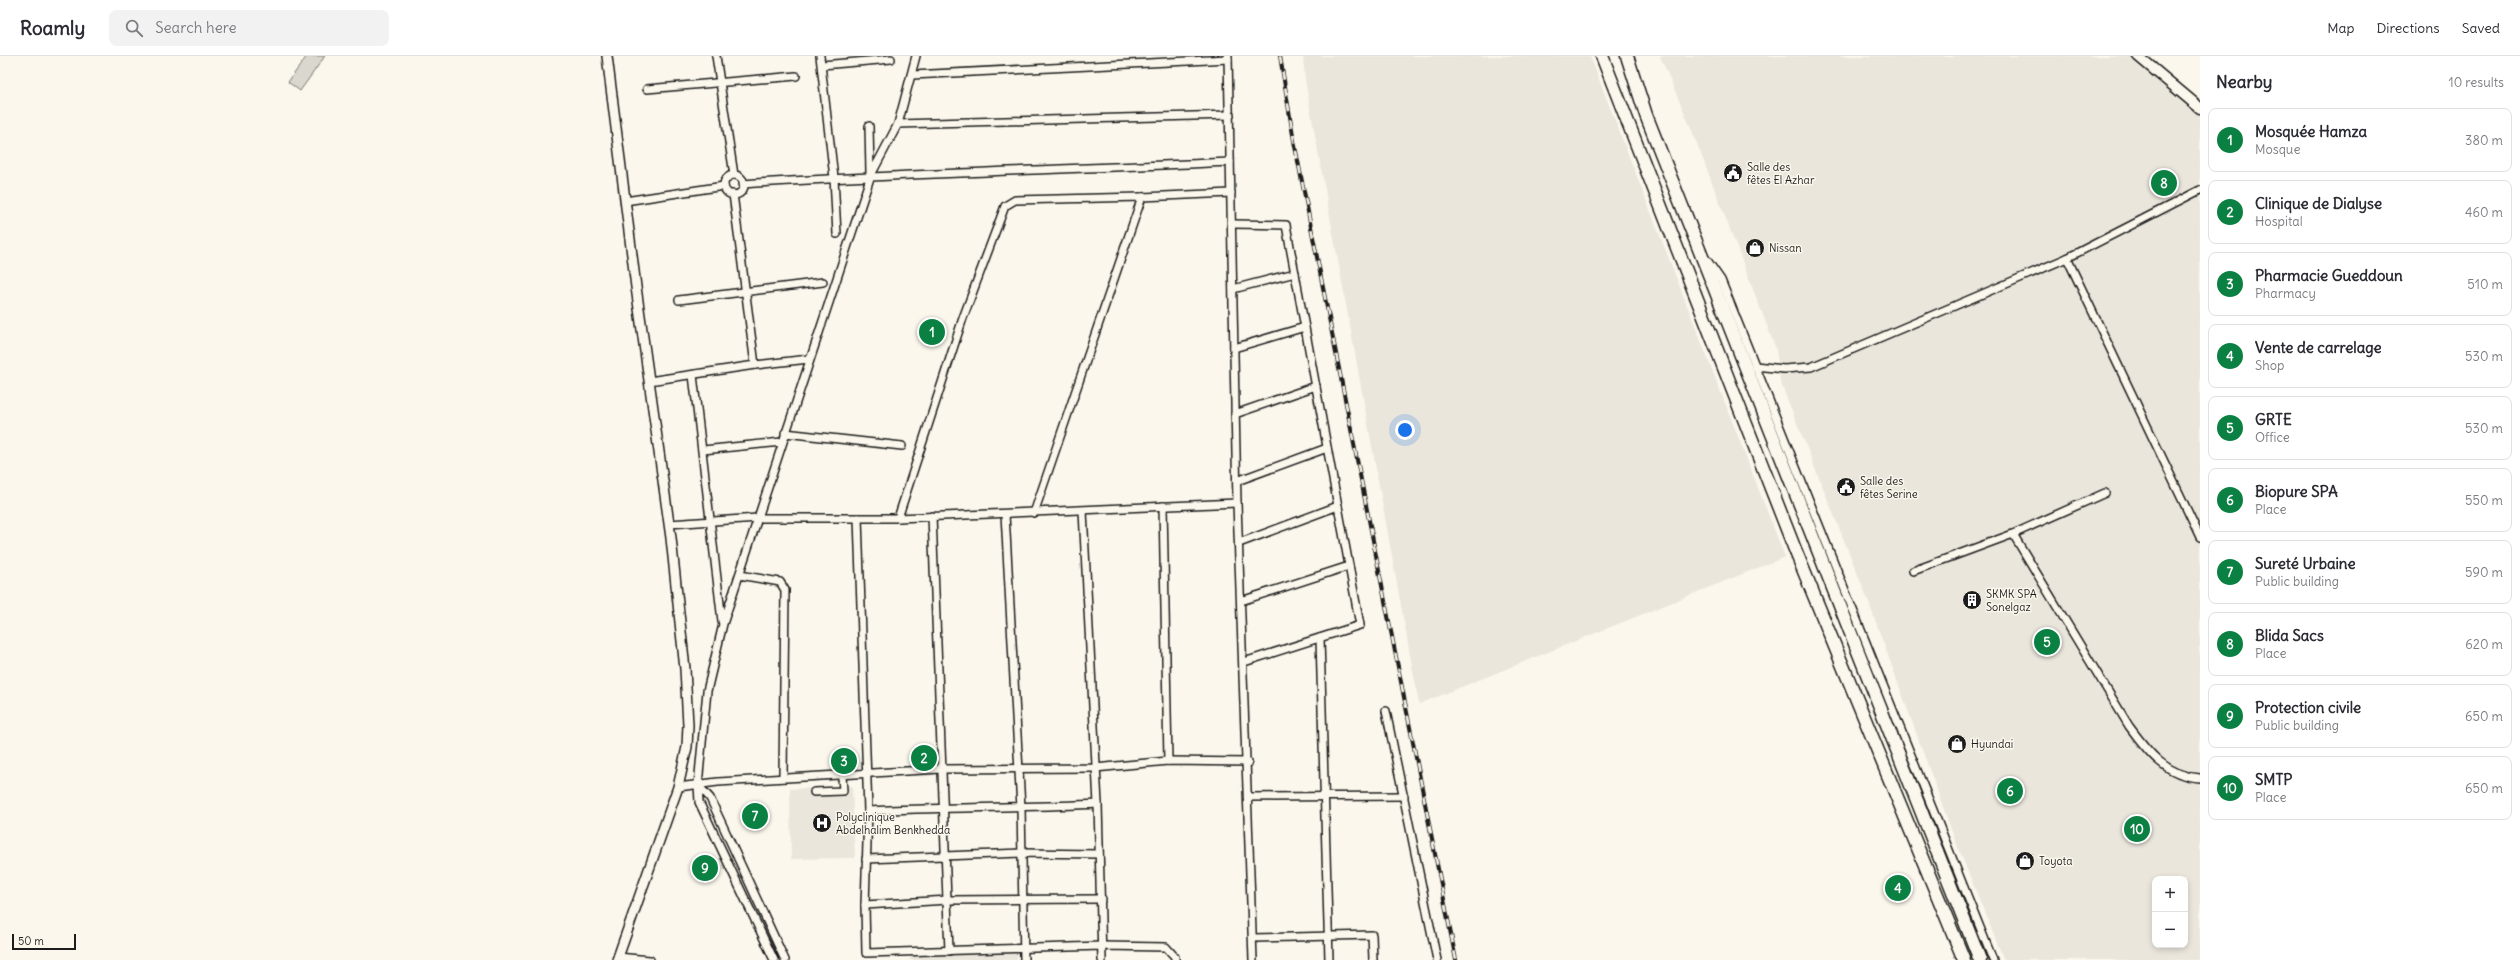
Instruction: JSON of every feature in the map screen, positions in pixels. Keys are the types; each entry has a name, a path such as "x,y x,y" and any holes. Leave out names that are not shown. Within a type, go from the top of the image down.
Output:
{"highway":[{"path":"1602,56 1611,74 1794,546 1964,960"},
{"path":"1606,56 1611,74"},
{"path":"1627,56 1646,115 1980,960"}],"main road":[{"path":"2138,56 2200,108"}],"street":[{"path":"608,56 625,201 669,524 685,669 688,725 687,747 678,787 617,959 650,960"},
{"path":"716,56 734,175"},
{"path":"820,56 834,178 837,234"},
{"path":"774,960 699,802 698,785 707,691 723,624 809,359 870,175 898,124 916,56"},
{"path":"912,75 1228,58 1233,224 1237,503 1248,762 1253,960"},
{"path":"822,65 891,59"},
{"path":"647,89 796,76"},
{"path":"898,124 1230,115"},
{"path":"869,126 870,175"},
{"path":"743,184 870,175 1065,170 1230,162"},
{"path":"734,175 739,177 743,184 742,190 733,194 726,191 724,186 726,179 734,175"},
{"path":"625,201 724,186"},
{"path":"1755,366 1784,370 1811,367 2067,258 2200,190"},
{"path":"898,518 963,318 1005,206 1015,200 1231,193"},
{"path":"733,194 755,366"},
{"path":"1034,513 1142,197"},
{"path":"1233,224 1286,225 1360,625 1244,662"},
{"path":"1700,250 1721,280 1993,960"},
{"path":"2067,258 2200,537"},
{"path":"1234,289 1295,273"},
{"path":"679,300 823,282"},
{"path":"1234,348 1305,327"},
{"path":"649,381 809,359"},
{"path":"693,375 712,522 723,624"},
{"path":"1235,414 1316,386"},
{"path":"785,433 902,446"},
{"path":"702,450 782,442"},
{"path":"1237,481 1327,448"},
{"path":"1913,571 2013,534 2105,493"},
{"path":"669,524 758,518 898,518 1237,503"},
{"path":"1163,506 1168,761"},
{"path":"1239,543 1338,506"},
{"path":"1083,511 1098,804 1102,899 1102,960"},
{"path":"1005,514 1021,808 1024,960"},
{"path":"932,516 947,857 949,951"},
{"path":"858,518 865,773 868,811 865,905 866,957 949,951 1102,946 1166,947 1175,957 1175,960"},
{"path":"2013,534 2129,726 2147,751 2166,768 2186,777 2200,778"},
{"path":"1241,601 1349,566"},
{"path":"740,575 780,582 785,590 784,777"},
{"path":"1320,638 1329,960"},
{"path":"1386,711 1437,960"},
{"path":"678,787 784,777 842,776 865,773 942,769 1019,770 1095,768 1168,761 1248,762"},
{"path":"814,792 843,791 842,776"},
{"path":"698,785 710,798 785,960"},
{"path":"1249,797 1325,798 1404,796"},
{"path":"868,811 944,807 1021,808 1098,804"},
{"path":"866,859 1022,853 1099,854"},
{"path":"865,905 948,900 1102,899"},
{"path":"1253,938 1372,935 1373,960"}],"shaded area":[{"path":"307,56 325,56 300,91 288,82"},
{"path":"1303,56 1590,56 1785,557 1419,704 1305,80"},
{"path":"1660,56 2130,56 2200,114 2200,960 2004,960 1955,840 1866,595 1780,381 1776,349 1691,128"},
{"name":"Polyclinique Abdelhalim Benkhedda","path":"852,786 855,858 791,859 790,789"},
{"path":"1017,952 1017,960 910,960 910,953"}],"railway":[{"path":"1280,56 1294,141 1456,960"}],"place":[{"name":"Salle des fêtes El Azhar","path":"1733,173"},
{"name":"Blida Sacs","path":"2164,183"},
{"name":"Nissan","path":"1755,248"},
{"name":"Mosquée Hamza","path":"932,332"},
{"name":"Salle des fêtes Serine","path":"1846,487"},
{"name":"SKMK SPA Sonelgaz","path":"1972,600"},
{"name":"GRTE","path":"2047,642"},
{"name":"Hyundai","path":"1957,744"},
{"name":"Clinique de Dialyse","path":"924,758"},
{"name":"Pharmacie Gueddoun","path":"844,761"},
{"name":"Biopure SPA","path":"2010,791"},
{"name":"Sureté Urbaine","path":"755,816"},
{"name":"Polyclinique Abdelhalim Benkhedda","path":"822,823"},
{"name":"SMTP","path":"2137,829"},
{"name":"Toyota","path":"2025,861"},
{"name":"Protection civile","path":"705,868"},
{"name":"Vente de carrelage","path":"1898,888"}]}
